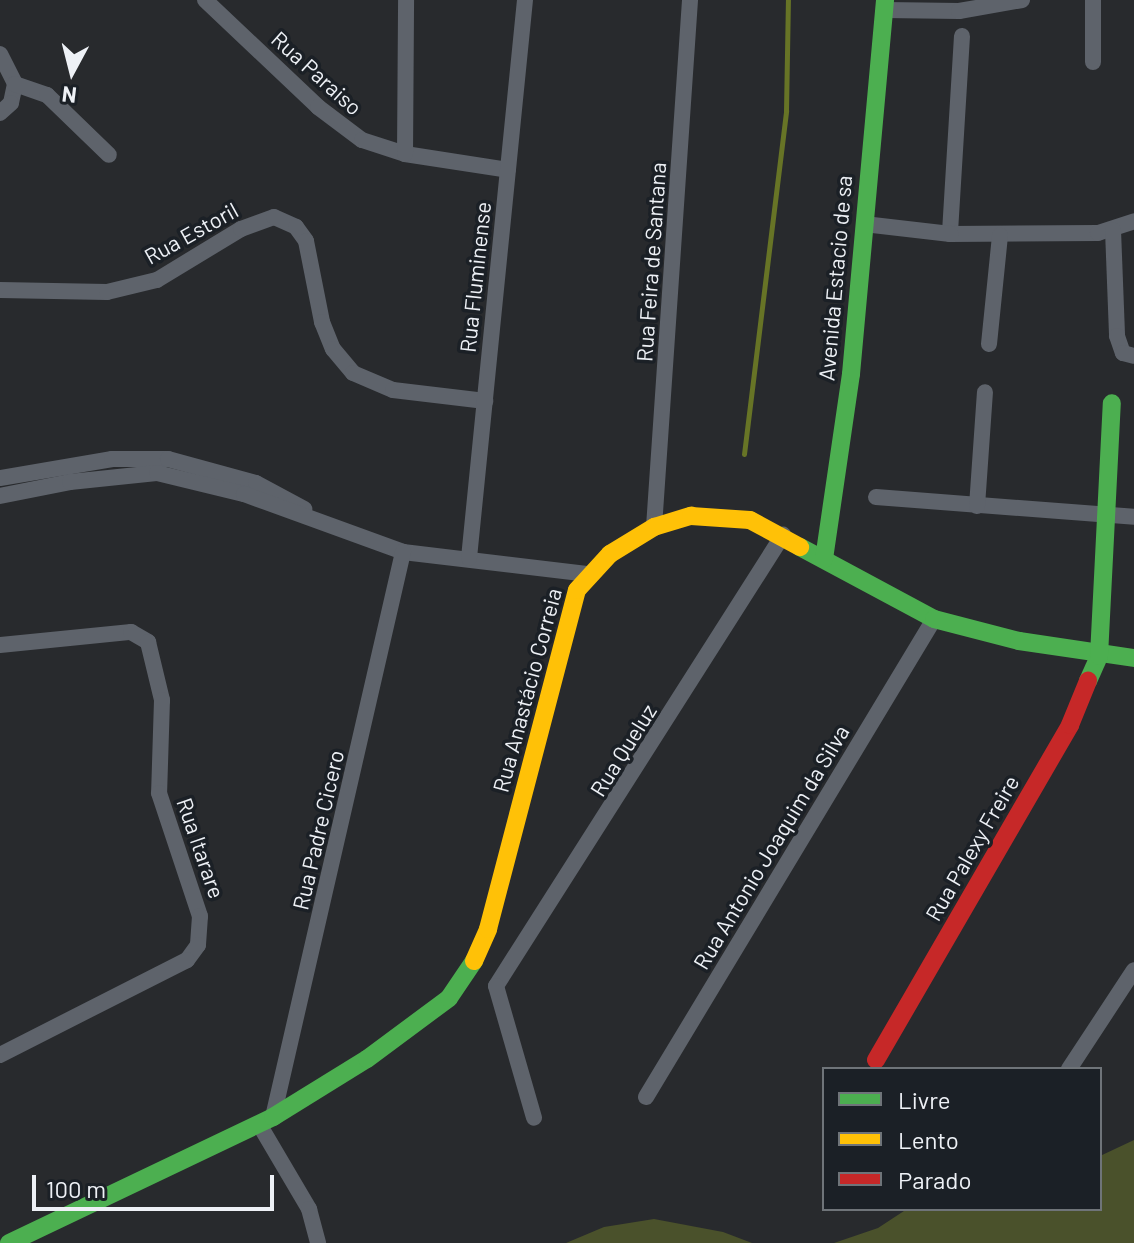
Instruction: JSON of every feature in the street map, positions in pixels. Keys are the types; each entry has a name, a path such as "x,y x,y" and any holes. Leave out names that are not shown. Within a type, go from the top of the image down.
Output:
{"main road":[{"name":"Avenida Estacio de sa","path":"824,559 851,374 885,5"},
{"path":"1099,656 1112,403"},
{"name":"Rua Anastácio Correia","path":"9,1243 266,1120 426,1020 469,974 488,929 565,626 587,574 654,527 719,515 783,535 934,619 1099,656 1134,658"},
{"name":"Rua Palexy Freire","path":"876,1060 1059,746 1099,656"}],"street":[{"name":"Rua Paraiso","path":"205,0 349,132 405,154 508,170"},
{"path":"405,154 406,0"},
{"name":"Rua Fluminense","path":"469,558 525,0"},
{"name":"Rua Feira de Santana","path":"654,527 690,0"},
{"path":"885,5 959,11 1022,0"},
{"path":"1093,0 1093,62"},
{"path":"950,234 962,36"},
{"path":"0,54 15,84 11,103 0,113"},
{"path":"15,84 47,95 109,155"},
{"name":"Rua Estoril","path":"0,290 107,292 157,280 241,229 274,217 296,227 306,241 322,322 333,349 353,373 393,390 485,401"},
{"path":"864,224 950,234 1000,236 1113,230 1134,221"},
{"path":"1113,230 1117,336 1123,353 1134,356"},
{"path":"989,344 1000,236"},
{"path":"977,506 985,392"},
{"path":"0,478 112,459 168,459 256,483 324,525"},
{"path":"0,496 70,482 157,473 244,494 403,552 587,574"},
{"path":"876,497 1134,517"},
{"name":"Rua Queluz","path":"496,986 783,535"},
{"name":"Rua Padre Cicero","path":"266,1120 403,552"},
{"name":"Rua Antonio Joaquim da Silva","path":"646,1097 934,619"},
{"name":"Rua Itarare","path":"0,645 131,632 148,642 162,700 159,793 195,889 200,916 198,945 187,960 0,1055"},
{"path":"1070,1067 1134,970"},
{"path":"469,974 496,986 534,1118"},
{"path":"266,1120 309,1209 318,1243"}],"green space":[{"path":"1134,1140 1134,1243 834,1243 878,1228 904,1211 1102,1211 1102,1155"},
{"path":"654,1219 723,1232 752,1243 566,1243 604,1227"}],"waterway":[{"path":"744,454 786,111 788,0"}],"traffic: fast":[{"path":"824,559 851,374 885,0"},
{"path":"1088,681 1099,656 1112,403"},
{"path":"800,547 934,619 1019,641 1134,658"},
{"path":"9,1243 273,1117 367,1059 449,998 474,961"}],"traffic: slow":[{"path":"474,961 488,929 577,590 610,554 654,527 691,516 750,520 800,547"}],"traffic: jam":[{"path":"876,1060 1070,725 1088,681"}]}
